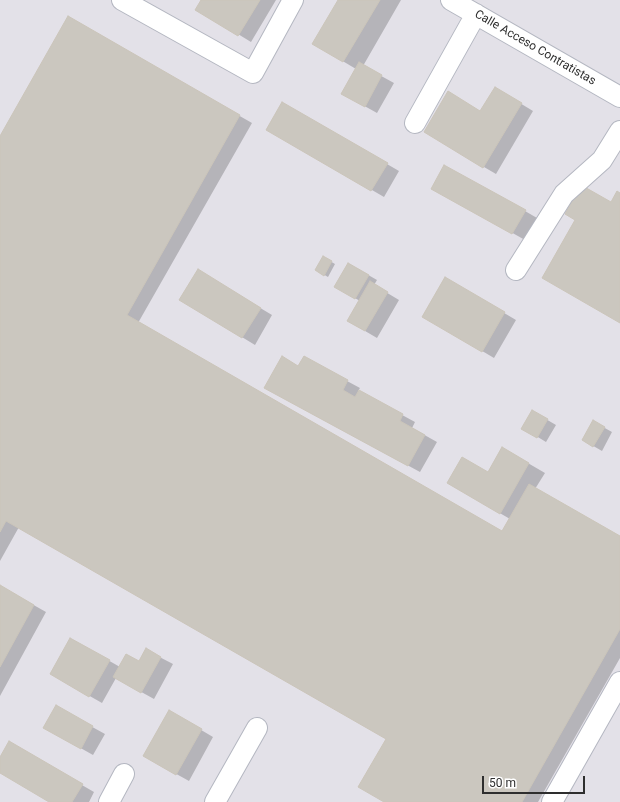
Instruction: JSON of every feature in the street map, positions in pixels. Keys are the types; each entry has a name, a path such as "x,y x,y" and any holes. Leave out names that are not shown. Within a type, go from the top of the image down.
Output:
{"street":[{"path":"122,0 145,6 253,73 293,0"},
{"name":"Calle Acceso Contratistas","path":"451,0 620,96"},
{"path":"415,123 476,14"},
{"path":"516,270 564,194 602,160 620,131"},
{"path":"552,802 620,682"},
{"path":"214,802 257,728"},
{"path":"109,802 124,774"}],"shaded area":[{"path":"0,0 620,0 620,802 0,802"}],"building":[{"path":"201,0 260,0 238,36 195,10"},
{"path":"338,0 380,0 343,62 312,44"},
{"path":"68,16 240,115 127,315 502,531 529,484 620,536 620,629 522,802 384,802 358,787 386,739 6,521 0,532 0,136"},
{"path":"359,62 382,75 365,107 341,94"},
{"path":"495,87 522,103 483,168 424,132 448,91 480,111"},
{"path":"282,102 388,163 371,191 266,130"},
{"path":"444,165 526,210 512,234 431,189"},
{"path":"581,185 611,202 617,191 620,193 620,323 542,278 575,220 565,214"},
{"path":"323,256 332,261 324,276 315,270"},
{"path":"348,263 369,275 355,299 334,287"},
{"path":"198,269 261,308 242,338 179,300"},
{"path":"445,277 505,312 482,352 422,317"},
{"path":"370,281 388,292 365,331 347,321"},
{"path":"282,356 298,366 304,356 348,380 343,390 355,397 359,390 403,414 400,421 425,435 408,466 264,388"},
{"path":"532,410 548,419 537,438 521,429"},
{"path":"593,420 605,427 593,447 582,440"},
{"path":"502,447 529,463 500,514 447,483 462,457 488,472"},
{"path":"0,585 34,605 0,667"},
{"path":"70,638 110,660 89,697 50,674"},
{"path":"146,648 161,657 141,693 113,677 126,654 139,661"},
{"path":"56,705 93,726 81,749 43,728"},
{"path":"169,710 202,729 176,775 143,756"},
{"path":"9,741 83,784 72,802 49,802 0,773 0,757"}]}
